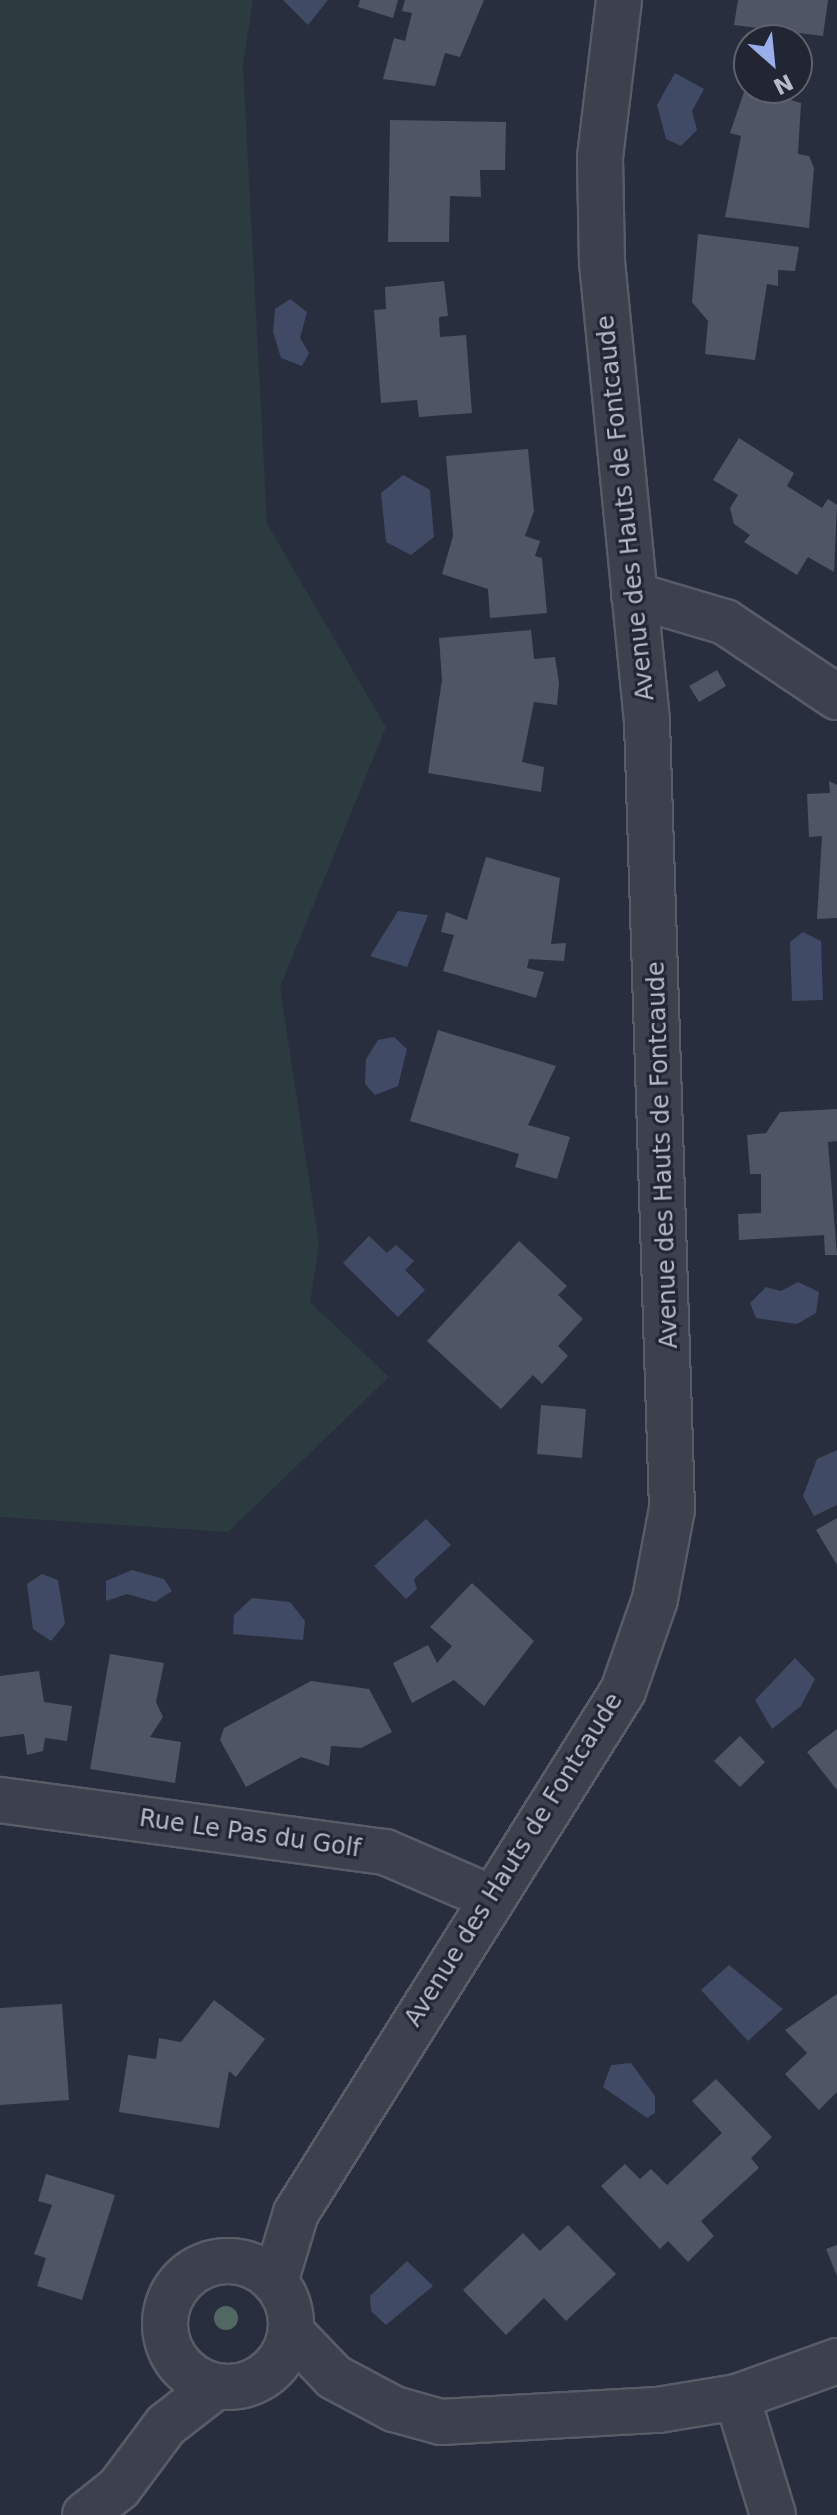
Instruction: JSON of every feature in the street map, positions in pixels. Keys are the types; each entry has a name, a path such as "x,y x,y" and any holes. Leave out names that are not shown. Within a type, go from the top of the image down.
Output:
{"street":[{"name":"Avenue des Hauts de Fontcaude","path":"258,2272 623,1691 655,1599 672,1509 663,1089 647,721 602,263 600,157 619,0"},
{"path":"634,595 725,622 837,697"},
{"name":"Rue Le Pas du Golf","path":"0,1800 385,1852 492,1898"},
{"path":"282,2350 237,2387 198,2377 164,2331 173,2292 202,2266 258,2272 282,2350 394,2409 441,2422 658,2410 737,2397 837,2361"},
{"path":"85,2515 119,2488 198,2377"},
{"path":"737,2397 773,2515"}],"shaded area":[{"path":"0,0 253,0 243,65 267,524 386,727 280,987 319,1245 310,1302 389,1377 228,1532 0,1517"}],"water":[{"path":"283,0 328,0 308,25"},
{"path":"675,73 704,89 692,111 697,130 681,146 666,139 657,105"},
{"path":"290,299 307,312 300,338 309,353 302,366 281,358 273,332 275,309"},
{"path":"403,475 430,490 434,537 411,555 386,542 381,493"},
{"path":"398,911 428,915 407,967 370,956"},
{"path":"803,932 821,941 823,1000 792,1001 790,942"},
{"path":"394,1037 407,1049 398,1086 375,1095 365,1084 366,1059 378,1040"},
{"path":"369,1236 387,1253 396,1245 414,1261 405,1270 425,1290 398,1317 343,1263"},
{"path":"798,1282 819,1292 816,1313 797,1324 756,1318 750,1303 766,1287 781,1291"},
{"path":"837,1450 837,1505 814,1516 803,1496 817,1459"},
{"path":"426,1519 451,1545 414,1579 417,1589 406,1599 374,1566"},
{"path":"132,1570 164,1579 172,1591 155,1602 127,1594 106,1601 106,1581"},
{"path":"42,1574 58,1580 65,1624 51,1641 33,1629 27,1584"},
{"path":"252,1598 290,1602 305,1621 303,1640 233,1634 234,1615"},
{"path":"795,1658 815,1679 801,1706 772,1729 755,1700"},
{"path":"729,1965 783,2009 748,2041 701,1990"},
{"path":"631,2063 655,2096 655,2113 647,2118 603,2087 611,2065"},
{"path":"407,2261 433,2286 386,2325 371,2311 370,2296"}],"building":[{"path":"360,0 398,0 393,18 358,7"},
{"path":"405,0 484,0 460,57 445,53 435,86 383,79 394,38 405,41 412,13 402,11"},
{"path":"738,0 828,0 823,36 813,35 813,24 734,24"},
{"path":"740,104 801,104 798,154 809,156 814,168 809,228 725,217 741,136 730,133"},
{"path":"390,120 506,122 505,170 480,170 481,197 450,196 449,242 388,242"},
{"path":"698,234 799,247 795,271 778,270 778,286 767,284 755,360 705,354 708,321 692,302"},
{"path":"444,281 448,316 439,317 440,337 466,335 472,413 419,417 417,400 381,403 374,310 386,309 385,287"},
{"path":"739,438 794,473 787,486 822,508 828,499 837,505 834,572 808,557 797,575 744,542 750,535 734,524 730,508 738,495 713,480"},
{"path":"528,449 534,511 525,536 540,541 535,556 542,558 547,613 490,618 488,589 442,574 453,536 446,456"},
{"path":"531,630 534,659 555,657 559,683 557,705 534,702 522,762 544,767 541,792 428,773 442,680 439,638"},
{"path":"717,670 726,686 699,702 689,686"},
{"path":"829,781 837,785 837,918 817,919 822,836 809,837 807,794 830,793"},
{"path":"486,857 560,878 551,944 566,943 564,961 529,959 527,968 544,972 536,998 443,971 454,935 441,932 446,912 467,920"},
{"path":"438,1030 556,1066 528,1125 570,1137 557,1179 515,1167 519,1154 410,1121"},
{"path":"837,1109 837,1141 828,1142 837,1255 825,1255 824,1235 739,1240 738,1214 761,1213 761,1174 750,1174 747,1135 766,1133 780,1112"},
{"path":"519,1241 567,1286 558,1295 583,1319 558,1346 568,1356 542,1384 533,1375 501,1409 427,1341"},
{"path":"541,1405 586,1409 582,1458 537,1454"},
{"path":"837,1518 837,1565 816,1530"},
{"path":"472,1583 534,1641 484,1706 454,1680 412,1703 393,1663 428,1645 437,1663 452,1646 430,1627"},
{"path":"110,1654 164,1663 156,1702 163,1717 150,1737 181,1742 175,1783 90,1769"},
{"path":"39,1671 44,1702 72,1706 67,1741 45,1738 43,1751 27,1755 24,1734 0,1737 0,1676"},
{"path":"311,1681 369,1689 392,1732 361,1748 331,1746 329,1766 301,1757 246,1787 220,1740 224,1728"},
{"path":"837,1729 837,1790 807,1752"},
{"path":"740,1736 765,1762 740,1787 714,1761"},
{"path":"837,1994 837,2092 819,2110 785,2074 807,2053 785,2030"},
{"path":"214,2000 265,2039 236,2077 229,2071 219,2128 119,2112 128,2055 156,2059 159,2038 181,2042"},
{"path":"62,2004 69,2100 0,2105 0,2008"},
{"path":"716,2079 772,2137 751,2158 759,2168 701,2221 714,2236 688,2262 668,2241 660,2249 601,2186 625,2164 640,2179 651,2169 667,2185 722,2133 692,2101"},
{"path":"46,2174 115,2195 82,2300 37,2286 46,2258 34,2254 52,2205 38,2201"},
{"path":"568,2225 616,2274 566,2321 544,2298 506,2335 463,2290 523,2233 540,2251"},
{"path":"837,2245 837,2276 826,2249"}]}
